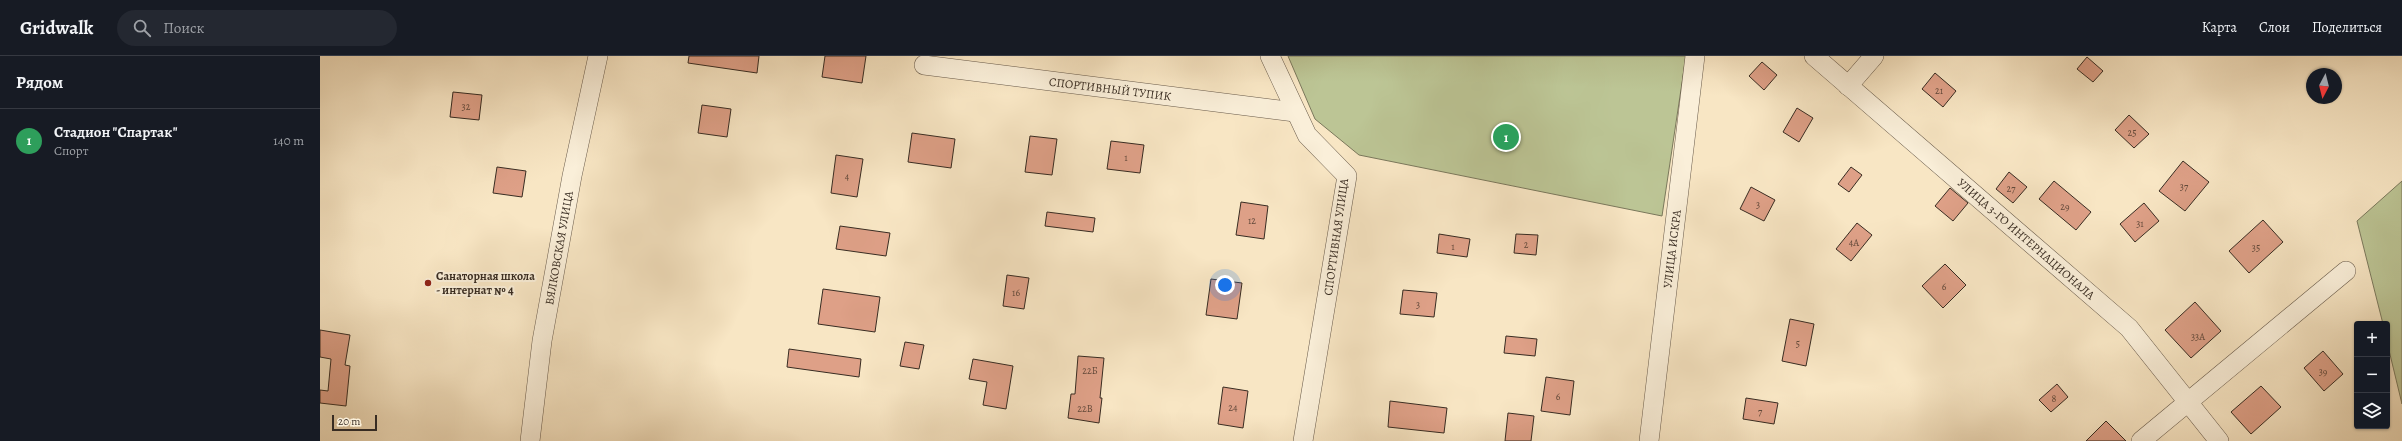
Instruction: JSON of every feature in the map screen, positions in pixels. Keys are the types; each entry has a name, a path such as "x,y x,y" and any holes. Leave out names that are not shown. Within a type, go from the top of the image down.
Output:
{"street":[{"name":"ВЯЛКОВСКАЯ УЛИЦА","path":"530,441 542,341 572,176 598,56"},
{"name":"СПОРТИВНАЯ УЛИЦА","path":"1270,56 1307,135 1347,176 1303,441"},
{"name":"УЛИЦА ИСКРА","path":"1649,441 1695,56"},
{"name":"УЛИЦА 3-ГО ИНТЕРНАЦИОНАЛА","path":"1814,56 2129,328 2219,441"},
{"path":"1848,86 1874,56"},
{"name":"СПОРТИВНЫЙ ТУПИК","path":"924,65 1295,112"},
{"path":"2141,441 2346,271"}],"green space":[{"path":"1288,56 1686,56 1662,216 1359,155 1315,119"},
{"path":"2402,181 2402,404 2390,354 2390,321 2382,321 2357,221"}],"building":[{"path":"689,56 759,56 757,73 688,63"},
{"path":"825,56 866,56 862,83 822,77"},
{"path":"2087,57 2103,71 2093,82 2077,69"},
{"path":"1762,62 1777,75 1764,90 1749,76"},
{"path":"1935,73 1956,91 1943,107 1922,89"},
{"path":"453,92 482,95 479,120 450,117"},
{"path":"702,105 731,109 727,137 698,133"},
{"path":"1797,108 1813,118 1799,142 1783,132"},
{"path":"2129,115 2149,134 2134,148 2115,130"},
{"path":"912,133 955,139 951,168 908,162"},
{"path":"1030,136 1057,139 1052,175 1025,172"},
{"path":"1111,141 1144,145 1140,173 1107,169"},
{"path":"836,155 863,159 857,197 831,193"},
{"path":"2183,161 2209,182 2185,211 2159,191"},
{"path":"497,167 526,171 522,197 493,193"},
{"path":"1851,167 1862,175 1849,192 1838,184"},
{"path":"2009,172 2027,187 2013,203 1996,189"},
{"path":"2054,181 2091,212 2076,230 2039,199"},
{"path":"1751,187 1775,200 1764,221 1740,209"},
{"path":"1950,188 1968,203 1953,221 1935,206"},
{"path":"1241,202 1268,206 1264,239 1236,235"},
{"path":"2144,203 2159,221 2135,242 2120,224"},
{"path":"1047,212 1095,218 1093,232 1045,226"},
{"path":"2263,220 2283,242 2249,273 2229,251"},
{"path":"1857,223 1872,235 1851,261 1836,249"},
{"path":"840,226 890,233 886,256 836,249"},
{"path":"1439,234 1470,239 1467,257 1437,253"},
{"path":"1516,234 1538,235 1536,255 1514,253"},
{"path":"1945,264 1966,285 1943,308 1922,286"},
{"path":"1007,275 1029,278 1024,309 1003,306"},
{"path":"1211,279 1242,283 1237,319 1206,315"},
{"path":"823,289 880,297 875,332 818,324"},
{"path":"1403,290 1437,293 1434,317 1400,314"},
{"path":"2195,302 2221,331 2191,358 2165,330"},
{"path":"1790,319 1814,324 1806,366 1782,361"},
{"path":"320,330 350,335 345,365 350,366 346,406 320,403 320,390 328,391 331,359 320,357"},
{"path":"1506,336 1537,339 1535,356 1504,353"},
{"path":"905,342 924,345 919,369 900,366"},
{"path":"789,349 861,359 859,377 787,367"},
{"path":"2323,351 2343,374 2324,391 2304,368"},
{"path":"1078,356 1104,358 1099,423 1068,418 1071,394 1075,394"},
{"path":"973,359 1013,366 1006,409 983,405 987,382 969,379"},
{"path":"1546,377 1574,381 1570,415 1541,411"},
{"path":"2057,384 2068,397 2051,412 2039,400"},
{"path":"2261,386 2281,407 2251,434 2231,412"},
{"path":"1223,387 1248,391 1243,428 1218,424"},
{"path":"1746,398 1778,403 1774,424 1743,419"},
{"path":"1390,401 1447,408 1444,433 1388,427"},
{"path":"1508,413 1534,416 1531,441 1505,441"},
{"path":"2106,421 2126,441 2086,441"}],"place":[{"name":"Стадион \"Спартак\"","path":"1506,137"},
{"name":"Санаторная школа - интернат № 4","path":"428,283"}]}
